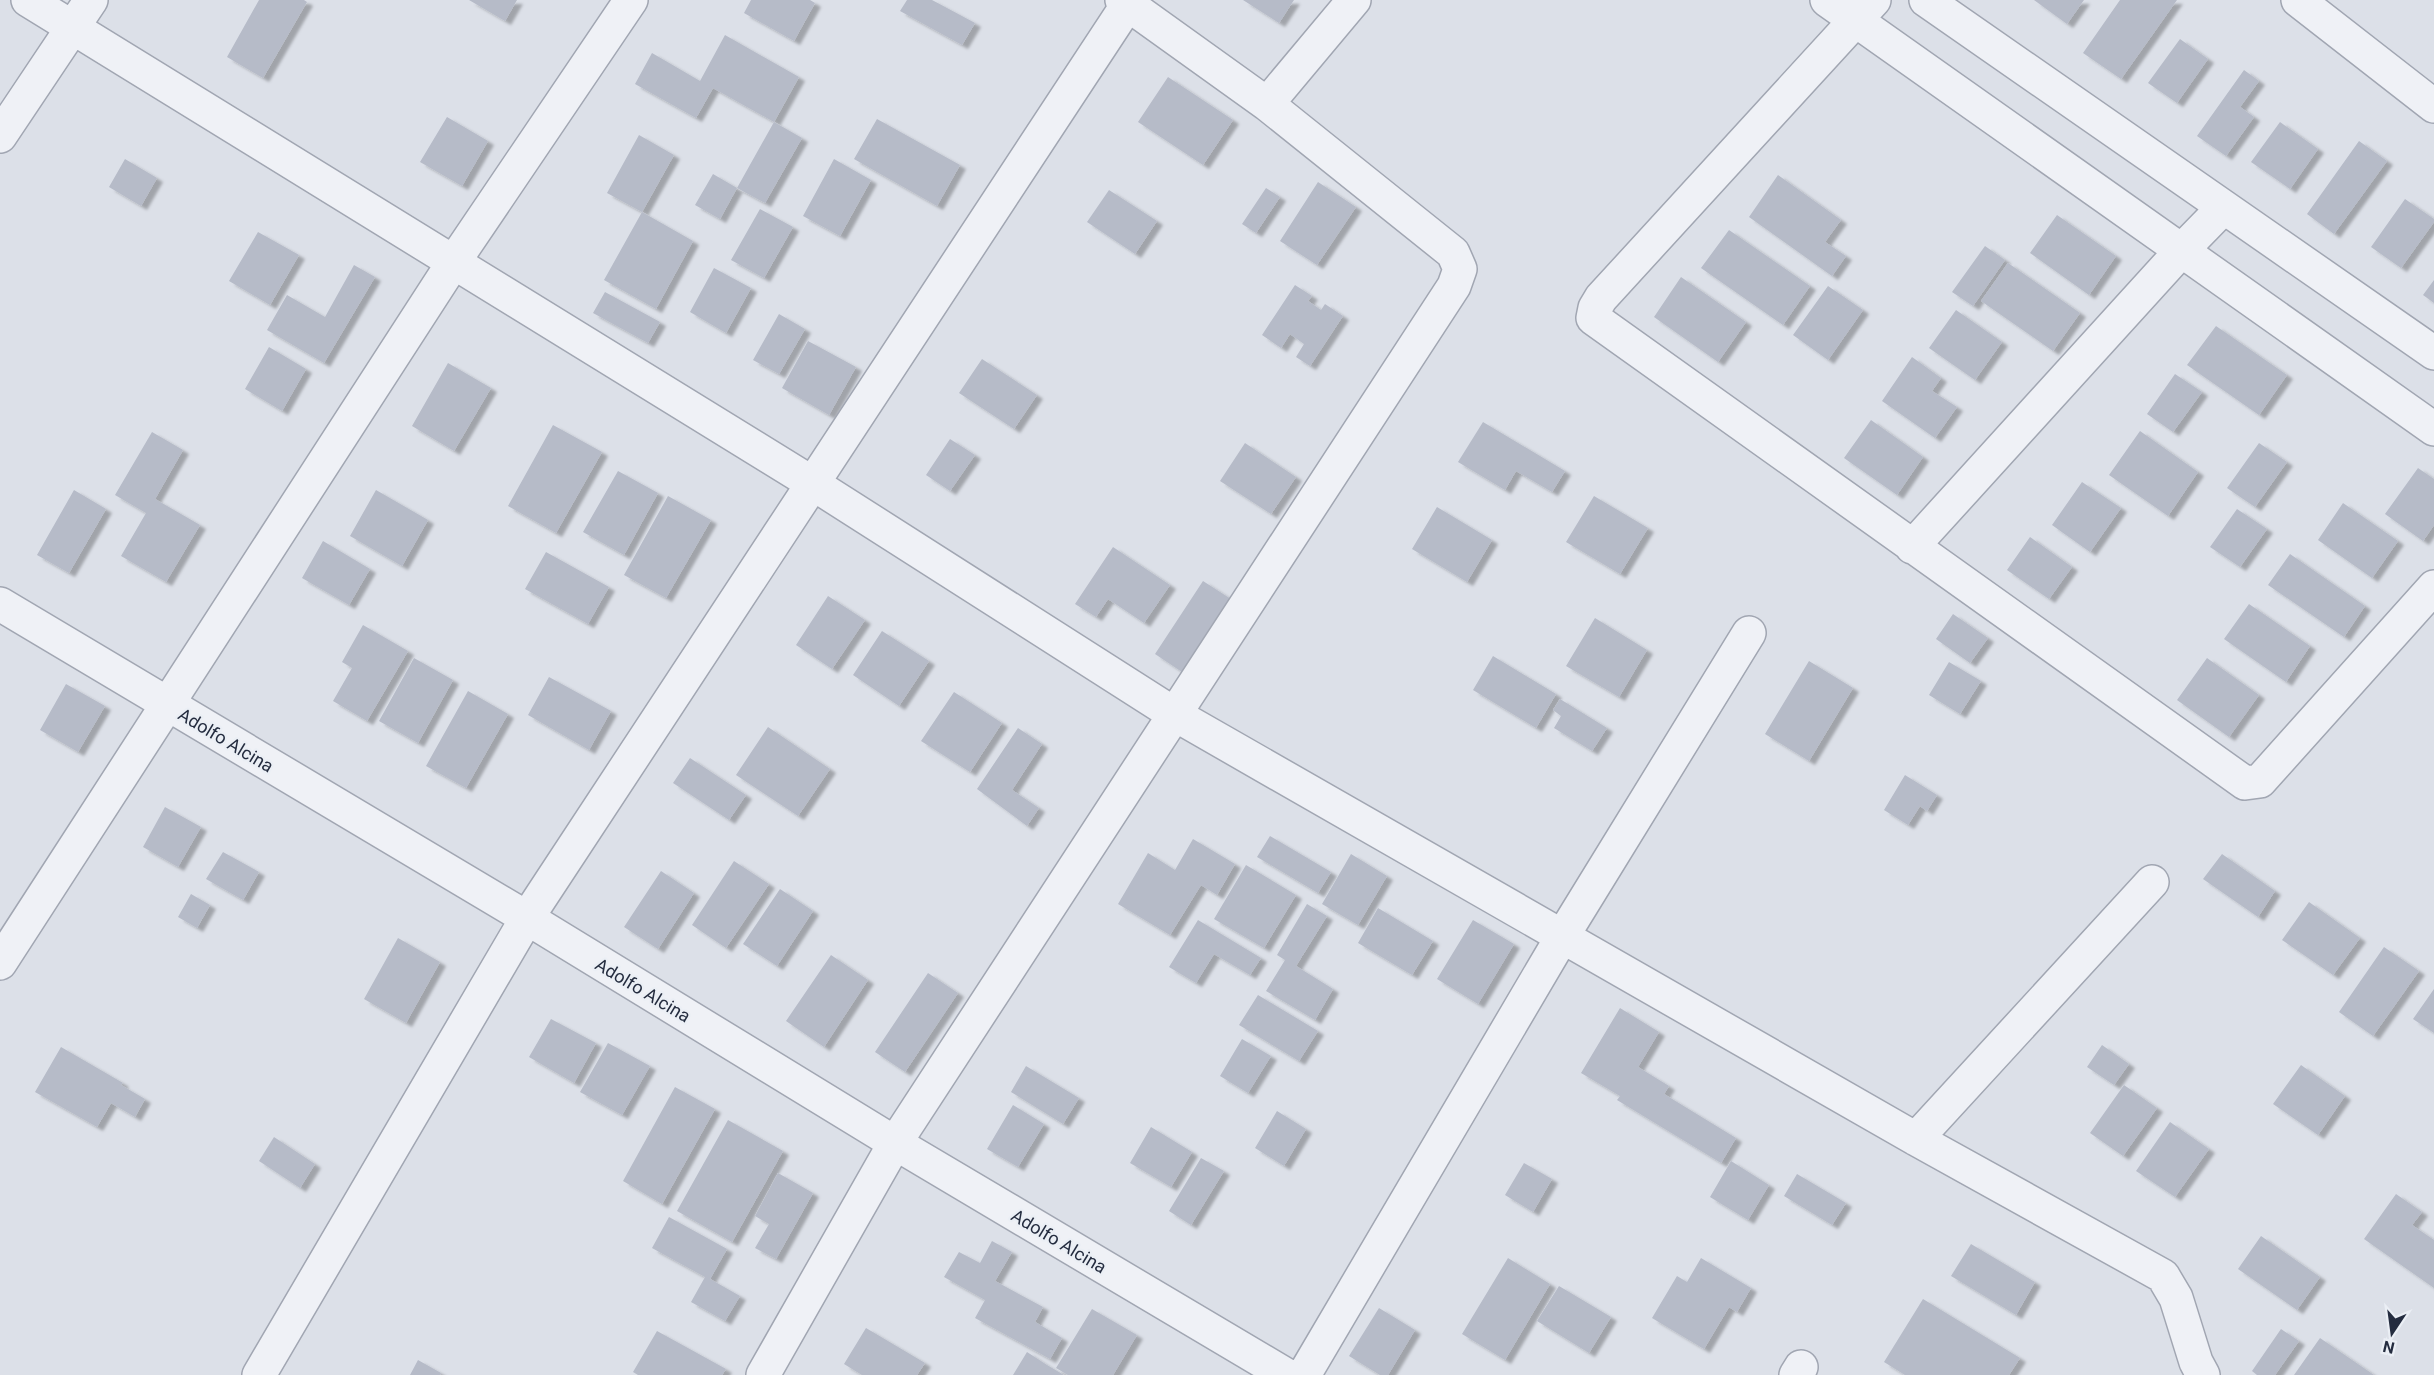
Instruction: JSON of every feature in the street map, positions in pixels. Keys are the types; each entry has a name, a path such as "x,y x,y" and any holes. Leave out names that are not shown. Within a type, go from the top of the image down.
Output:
{"street":[{"path":"28,0 81,13 453,263 812,483 1174,714 1916,1139 2163,1276 2176,1298 2196,1362 2204,1375"},
{"path":"0,963 453,263 631,0"},
{"path":"1267,104 1354,0"},
{"path":"1827,0 1864,10 2182,250 2434,429"},
{"path":"1926,0 2434,353"},
{"path":"2298,0 2434,106"},
{"path":"259,1375 527,918 1125,2 1267,104 1454,253 1460,269 1454,286 895,1143 763,1375"},
{"path":"1864,10 1601,298 1595,308 1593,318 2245,783 2260,781 2434,587"},
{"path":"0,136 81,13"},
{"path":"1912,547 2182,250 2223,208"},
{"name":"Adolfo Alcina","path":"0,604 527,918 895,1143 1286,1375"},
{"path":"1304,1375 1562,937 1749,633"},
{"path":"1916,1139 2152,882"}],"building":[{"path":"259,0 304,0 307,2 263,78 227,57"},
{"path":"469,0 517,0 505,21"},
{"path":"751,0 810,0 815,3 794,41 744,13"},
{"path":"907,0 932,0 975,23 962,45 900,11"},
{"path":"1243,0 1294,0 1279,23"},
{"path":"2034,0 2084,0 2067,24"},
{"path":"2120,0 2177,0 2121,79 2083,53"},
{"path":"725,35 799,77 774,122 713,88 696,118 635,84 652,53 700,81"},
{"path":"2180,39 2208,59 2177,103 2148,83"},
{"path":"2244,70 2259,81 2240,107 2254,117 2226,156 2197,136"},
{"path":"1168,77 1233,120 1203,165 1138,122"},
{"path":"447,117 488,141 462,186 420,162"},
{"path":"877,119 960,165 937,206 854,159"},
{"path":"774,122 802,138 765,203 737,188"},
{"path":"2280,122 2318,149 2290,189 2251,162"},
{"path":"639,135 674,155 642,212 607,193"},
{"path":"2359,141 2387,161 2334,234 2307,214"},
{"path":"125,159 157,178 141,206 109,187"},
{"path":"834,159 871,180 840,236 803,216"},
{"path":"713,174 737,188 720,219 695,205"},
{"path":"1778,175 1841,220 1825,242 1846,256 1832,276 1749,217"},
{"path":"1318,182 1356,207 1317,265 1280,241"},
{"path":"1266,188 1280,197 1256,233 1242,224"},
{"path":"1109,190 1157,221 1135,254 1087,222"},
{"path":"2405,199 2434,219 2434,222 2401,268 2371,247"},
{"path":"760,209 793,227 764,278 731,260"},
{"path":"642,212 693,241 656,309 604,280"},
{"path":"2057,215 2116,256 2089,295 2030,253"},
{"path":"1729,230 1810,286 1783,325 1701,268"},
{"path":"258,232 299,255 270,305 229,281"},
{"path":"1985,246 2005,260 1973,306 1952,292"},
{"path":"2008,263 2080,313 2053,351 1981,301"},
{"path":"354,265 375,277 324,363 267,330 287,295 325,317"},
{"path":"714,268 751,288 726,333 690,312"},
{"path":"1681,277 1746,322 1718,362 1654,317"},
{"path":"2434,280 2434,303 2423,295"},
{"path":"1295,285 1312,296 1308,301 1321,310 1325,304 1343,316 1310,366 1296,357 1304,344 1290,334 1281,348 1262,335"},
{"path":"1828,286 1863,310 1828,360 1793,335"},
{"path":"605,292 660,322 648,343 593,313"},
{"path":"1956,310 2002,342 1975,380 1929,348"},
{"path":"779,314 805,329 779,374 753,360"},
{"path":"2216,326 2287,375 2259,415 2187,365"},
{"path":"808,341 856,367 829,415 782,388"},
{"path":"269,347 306,369 282,411 245,389"},
{"path":"1912,357 1941,378 1932,391 1957,407 1935,438 1882,401"},
{"path":"982,359 1037,395 1014,429 959,393"},
{"path":"448,363 491,388 454,451 412,426"},
{"path":"2175,374 2202,392 2173,432 2147,414"},
{"path":"1871,420 1923,457 1897,495 1844,458"},
{"path":"1483,422 1565,471 1552,492 1516,471 1505,490 1458,462"},
{"path":"553,425 602,452 556,533 508,506"},
{"path":"2140,431 2198,472 2168,516 2109,475"},
{"path":"152,432 183,450 155,499 200,525 166,582 121,556 146,513 115,495"},
{"path":"950,439 975,455 950,491 926,475"},
{"path":"1245,443 1296,477 1271,514 1220,481"},
{"path":"2259,443 2287,462 2255,507 2227,488"},
{"path":"2418,468 2434,479 2434,525 2423,541 2385,514"},
{"path":"618,471 658,493 624,555 583,532"},
{"path":"2082,482 2121,508 2090,552 2052,525"},
{"path":"74,490 106,509 69,573 37,555"},
{"path":"376,490 428,520 402,566 350,536"},
{"path":"668,496 711,520 666,598 624,575"},
{"path":"1594,496 1648,528 1620,574 1566,542"},
{"path":"2343,503 2398,541 2372,578 2318,540"},
{"path":"1437,507 1492,540 1467,582 1412,549"},
{"path":"2237,509 2267,529 2240,567 2210,547"},
{"path":"2030,537 2072,567 2049,599 2007,570"},
{"path":"323,541 370,569 349,605 302,578"},
{"path":"1113,547 1170,585 1144,623 1108,599 1096,617 1075,604"},
{"path":"546,552 609,587 588,624 525,589"},
{"path":"2290,554 2365,606 2344,637 2268,585"},
{"path":"1203,581 1234,601 1185,674 1155,654"},
{"path":"828,596 865,620 832,669 796,645"},
{"path":"2249,604 2310,646 2286,682 2224,639"},
{"path":"1953,614 1988,638 1970,663 1936,639"},
{"path":"1595,618 1647,650 1619,697 1566,666"},
{"path":"363,625 408,651 367,721 333,701 352,668 342,662"},
{"path":"882,631 929,661 899,706 853,675"},
{"path":"1493,656 1556,694 1536,728 1473,690"},
{"path":"414,658 453,680 418,743 379,721"},
{"path":"2207,658 2259,695 2229,737 2177,700"},
{"path":"1809,661 1853,688 1809,761 1765,734"},
{"path":"1949,662 1981,681 1960,714 1929,695"},
{"path":"549,677 611,711 589,750 528,715"},
{"path":"66,684 105,706 78,752 40,730"},
{"path":"468,691 508,714 466,788 426,766"},
{"path":"954,692 1002,723 970,772 921,741"},
{"path":"1560,699 1607,728 1592,751 1554,728 1561,716 1553,710"},
{"path":"768,727 830,769 798,816 736,775"},
{"path":"1018,728 1042,744 1012,790 1039,808 1027,826 977,789"},
{"path":"690,758 746,795 729,820 673,783"},
{"path":"1905,775 1937,795 1927,811 1920,806 1908,825 1884,810"},
{"path":"165,807 201,827 178,867 143,847"},
{"path":"1270,836 1331,872 1318,893 1257,857"},
{"path":"1193,839 1235,864 1217,895 1201,885 1170,935 1118,904 1148,853 1175,870"},
{"path":"223,852 259,872 243,900 206,879"},
{"path":"1351,854 1387,876 1358,925 1322,904"},
{"path":"2222,854 2275,891 2258,917 2203,879"},
{"path":"734,861 769,884 726,948 692,925"},
{"path":"1246,865 1296,895 1264,948 1214,919"},
{"path":"661,871 694,893 658,949 624,927"},
{"path":"780,889 813,911 777,966 743,944"},
{"path":"191,894 210,905 197,928 178,917"},
{"path":"2309,902 2360,938 2333,975 2282,940"},
{"path":"1307,904 1327,916 1296,966 1333,989 1315,1020 1266,991 1285,960 1277,955"},
{"path":"1378,908 1433,941 1412,975 1358,943"},
{"path":"1198,920 1261,958 1250,975 1214,954 1196,983 1169,967"},
{"path":"1473,920 1514,944 1478,1004 1437,979"},
{"path":"398,938 440,962 406,1023 364,999"},
{"path":"2384,947 2419,971 2373,1036 2339,1012"},
{"path":"831,955 868,980 824,1047 786,1021"},
{"path":"928,973 958,993 905,1072 875,1052"},
{"path":"2434,989 2434,1033 2413,1019"},
{"path":"1258,995 1318,1031 1299,1061 1239,1025"},
{"path":"1620,1008 1659,1032 1638,1067 1669,1086 1664,1094 1736,1138 1721,1163 1617,1100 1620,1096 1581,1073"},
{"path":"551,1019 596,1043 574,1083 529,1057"},
{"path":"1242,1039 1271,1056 1248,1093 1220,1076"},
{"path":"608,1043 650,1066 622,1115 580,1092"},
{"path":"2102,1045 2129,1064 2114,1085 2087,1067"},
{"path":"61,1047 123,1083 121,1085 145,1099 135,1117 111,1103 97,1127 35,1092"},
{"path":"2301,1065 2345,1096 2318,1135 2273,1104"},
{"path":"1026,1066 1079,1098 1063,1124 1011,1092"},
{"path":"2124,1085 2157,1108 2123,1156 2090,1133"},
{"path":"675,1087 715,1109 662,1204 623,1181"},
{"path":"1013,1105 1044,1124 1018,1167 987,1149"},
{"path":"1277,1111 1306,1129 1284,1166 1255,1148"},
{"path":"728,1120 783,1151 732,1242 677,1211"},
{"path":"2170,1122 2209,1149 2175,1197 2136,1171"},
{"path":"1151,1127 1192,1152 1171,1187 1130,1163"},
{"path":"274,1137 315,1164 300,1188 259,1161"},
{"path":"1201,1158 1224,1171 1191,1225 1169,1211"},
{"path":"1731,1161 1769,1185 1748,1220 1710,1197"},
{"path":"1524,1163 1552,1179 1533,1212 1505,1195"},
{"path":"778,1173 813,1193 776,1259 755,1248 769,1224 755,1216"},
{"path":"1797,1174 1846,1203 1832,1225 1784,1196"},
{"path":"2396,1194 2422,1212 2412,1225 2434,1240 2434,1288 2364,1239"},
{"path":"669,1217 727,1249 710,1279 740,1296 725,1321 691,1302 705,1277 652,1248"},
{"path":"2261,1236 2320,1277 2297,1310 2238,1269"},
{"path":"992,1241 1012,1252 995,1281 1043,1307 1035,1322 1062,1338 1050,1359 975,1318 985,1300 944,1277 959,1252 980,1263"},
{"path":"1971,1244 2035,1282 2016,1315 1951,1276"},
{"path":"1508,1258 1550,1284 1505,1360 1462,1334"},
{"path":"1701,1258 1751,1288 1737,1312 1729,1307 1704,1349 1652,1318 1677,1276 1687,1282"},
{"path":"1559,1286 1611,1317 1589,1353 1537,1321"},
{"path":"1923,1299 2020,1358 2009,1375 1905,1375 1884,1362"},
{"path":"1379,1308 1415,1330 1388,1375 1380,1375 1349,1356"},
{"path":"1092,1309 1137,1335 1113,1375 1068,1375 1056,1368"},
{"path":"866,1328 925,1363 917,1375 862,1375 844,1364"},
{"path":"2281,1329 2299,1341 2275,1375 2257,1375 2252,1371"},
{"path":"657,1331 726,1369 722,1375 638,1375 633,1372"},
{"path":"2320,1338 2374,1375 2294,1375"},
{"path":"1027,1352 1047,1365 1064,1375 1013,1375"},
{"path":"418,1360 441,1373 440,1375 410,1375"}]}
